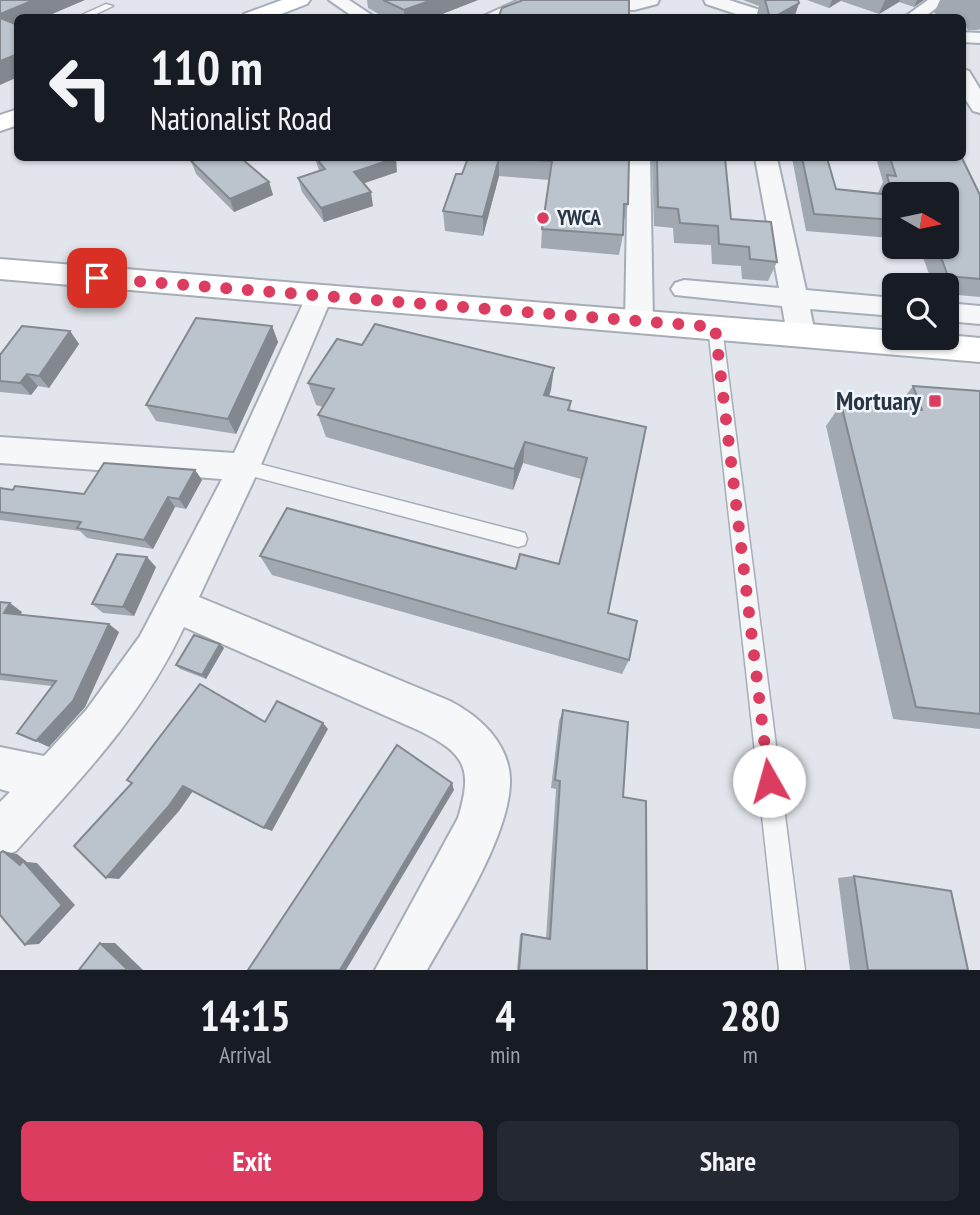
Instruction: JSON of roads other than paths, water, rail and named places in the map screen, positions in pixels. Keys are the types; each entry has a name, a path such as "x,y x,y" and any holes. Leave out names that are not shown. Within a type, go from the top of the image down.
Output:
{"main road":[{"path":"244,14 270,0"},
{"path":"246,14 300,0"},
{"path":"0,269 315,306 716,338 980,371"},
{"path":"0,289 639,322 716,338 801,334 980,350"}],"street":[{"path":"337,0 361,14"},
{"path":"497,14 522,4 540,1 634,5 651,0"},
{"path":"917,14 939,0"},
{"path":"723,2 753,14"},
{"path":"966,82 980,107"},
{"path":"639,161 639,322"},
{"path":"767,161 801,334"},
{"path":"684,289 882,306"},
{"path":"0,835 102,724 154,649 244,467 315,306"},
{"path":"959,313 980,315"},
{"path":"0,450 244,467"},
{"path":"175,605 435,716 460,728 477,747 488,776 484,811 469,845 400,970"},
{"path":"0,768 51,779"}],"lane":[{"path":"90,14 113,6"},
{"path":"716,338 792,970"},
{"path":"244,467 518,539"}],"place":[{"name":"YWCA","path":"543,218"},
{"name":"Mortuary","path":"935,401"}]}
